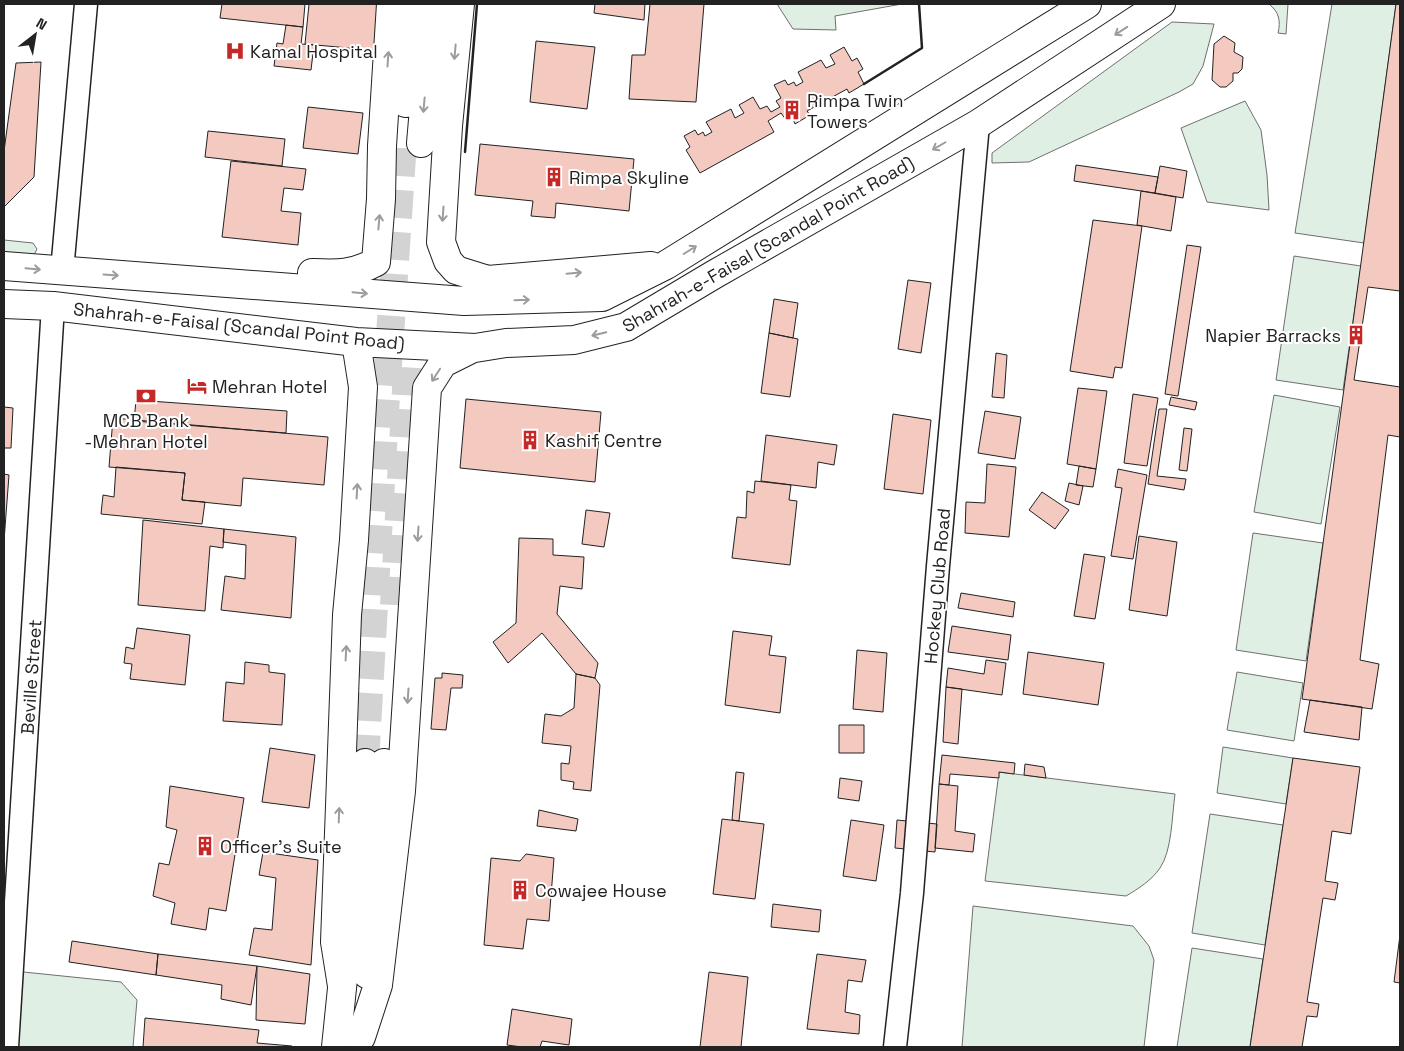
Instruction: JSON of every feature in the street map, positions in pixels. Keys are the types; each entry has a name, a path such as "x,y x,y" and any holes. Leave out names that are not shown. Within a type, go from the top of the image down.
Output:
{"main road":[{"path":"391,4 376,262 385,277 397,284 407,285 436,282 456,270"},
{"path":"413,4 412,142 433,4"},
{"path":"460,4 448,126 441,242 448,261 456,270 488,280 666,265"},
{"name":"Shahrah-e-Faisal (Scandal Point Road)","path":"4,266 464,301 602,297 666,265 1087,4"},
{"name":"Shahrah-e-Faisal (Scandal Point Road)","path":"4,304 53,306 356,342 475,348 506,343 574,340 626,327 978,124 1161,4"},
{"path":"196,280 281,271 343,274 362,270 376,262"},
{"path":"342,986 335,942 346,634 354,540 363,387 356,342"},
{"path":"361,1042 378,985 401,791 427,388 443,363 475,348"},
{"path":"336,1047 342,986 375,763 361,1042"}],"street":[{"path":"62,271 86,4"},
{"name":"Hockey Club Road","path":"895,1047 912,893 938,566 978,124"},
{"name":"Beville Street","path":"8,1047 53,306"}],"green space":[{"path":"777,4 902,4 835,16 836,30 793,29"},
{"path":"1269,4 1288,4 1286,34 1278,33 1278,17 1275,10"},
{"path":"1332,4 1396,4 1364,243 1295,233"},
{"path":"1172,22 1214,24 1203,66 1193,84 1029,162 992,163 992,153"},
{"path":"1245,101 1261,130 1269,210 1207,202 1181,128"},
{"path":"4,240 33,243 37,249 34,255 4,253"},
{"path":"1294,256 1361,266 1343,390 1276,380"},
{"path":"1274,395 1340,407 1321,524 1254,512"},
{"path":"1253,533 1323,543 1306,661 1236,650"},
{"path":"1237,672 1303,683 1294,741 1227,730"},
{"path":"1223,747 1293,758 1286,804 1217,793"},
{"path":"999,772 1175,794 1171,832 1164,861 1149,880 1126,896 985,881"},
{"path":"1210,814 1283,825 1265,945 1192,933"},
{"path":"973,906 1133,926 1149,946 1154,960 1144,1047 962,1047"},
{"path":"1192,948 1263,959 1250,1047 1177,1047"},
{"path":"4,970 121,982 137,1000 133,1047 4,1047"}],"building":[{"path":"222,4 305,4 303,27 220,18"},
{"path":"309,4 385,4 381,51 305,44"},
{"path":"595,4 645,4 644,20 594,13"},
{"path":"650,4 704,4 696,102 629,99 632,55 645,55"},
{"name":"Napier Barracks","path":"1396,4 1400,4 1400,291 1368,287 1354,380 1400,387 1400,437 1388,435 1360,660 1379,664 1372,709 1302,699"},
{"path":"286,25 303,27 301,44 314,45 311,70 274,66 277,43 283,44"},
{"path":"1224,36 1235,43 1234,52 1243,57 1242,69 1238,73 1233,73 1233,81 1226,87 1220,87 1212,80 1214,44"},
{"path":"536,41 595,47 587,109 530,102"},
{"name":"Rimpa Twin Towers","path":"844,47 852,61 857,58 863,69 858,72 864,84 849,93 847,89 807,111 810,115 795,124 792,117 786,120 781,113 768,121 774,132 700,173 686,150 690,147 684,136 695,130 698,135 703,132 705,136 712,132 706,122 731,109 735,118 744,113 739,105 753,97 760,109 767,106 771,112 780,107 776,101 781,98 774,85 785,80 788,85 794,82 796,86 803,82 798,72 821,60 826,68 835,64 830,55"},
{"path":"41,62 34,177 4,207 4,151 16,63"},
{"path":"308,107 363,113 358,154 303,148"},
{"path":"208,131 285,139 282,166 205,157"},
{"name":"Rimpa Skyline","path":"480,144 634,159 629,211 556,203 555,218 531,216 533,201 475,195"},
{"path":"231,161 306,169 303,190 284,188 281,211 301,213 298,245 222,237"},
{"path":"1076,165 1158,177 1155,193 1074,181"},
{"path":"1160,166 1187,171 1183,198 1155,193"},
{"path":"1141,191 1176,197 1171,231 1137,225"},
{"path":"1093,220 1142,226 1122,368 1115,367 1113,378 1070,371"},
{"path":"1187,245 1201,247 1178,396 1165,394"},
{"path":"908,280 931,283 921,353 898,349"},
{"path":"774,299 798,303 793,338 769,333"},
{"path":"769,333 798,339 790,397 761,393"},
{"path":"996,353 1007,355 1004,398 992,397"},
{"path":"1078,388 1107,391 1096,469 1067,464"},
{"path":"1133,394 1158,398 1147,466 1124,463"},
{"path":"1171,397 1197,402 1195,410 1169,405"},
{"name":"Kashif Centre","path":"466,399 601,412 595,482 460,468"},
{"path":"136,400 287,411 286,433 134,421"},
{"path":"4,407 13,408 11,448 4,448"},
{"path":"1159,409 1167,409 1157,476 1186,479 1184,490 1148,484"},
{"path":"985,411 1021,417 1015,459 978,453"},
{"path":"893,414 931,420 923,494 884,489"},
{"name":"Mehran Hotel","path":"113,418 328,437 324,485 243,478 241,506 182,500 185,473 109,467"},
{"path":"1184,428 1192,429 1187,471 1179,470"},
{"path":"766,435 837,445 834,465 818,462 816,488 761,481"},
{"path":"987,464 1016,467 1009,537 965,533 966,502 985,503"},
{"path":"1079,466 1096,469 1093,487 1076,485"},
{"path":"116,467 185,473 182,500 205,502 202,524 101,514 103,495 114,497"},
{"path":"1118,469 1147,475 1133,559 1111,556 1122,488 1115,487"},
{"path":"4,474 9,475 4,541"},
{"path":"755,481 791,485 789,500 797,501 790,565 732,558 737,517 746,518 747,491 754,493"},
{"path":"1069,483 1083,486 1079,505 1065,501"},
{"path":"1042,492 1069,510 1055,529 1029,510"},
{"path":"586,510 610,513 604,547 582,544"},
{"path":"143,520 224,529 223,548 210,546 205,611 138,605"},
{"path":"224,529 296,537 291,618 221,610 225,576 245,579 246,545 223,542"},
{"path":"1139,536 1177,542 1167,616 1129,610"},
{"path":"519,538 553,539 553,555 584,557 582,589 560,586 557,614 598,663 595,678 576,674 542,633 508,663 493,642 516,623"},
{"path":"1084,554 1105,557 1095,619 1074,616"},
{"path":"961,593 1015,602 1013,617 958,608"},
{"path":"952,626 1011,635 1008,660 948,652"},
{"path":"137,628 190,635 185,685 130,679 132,664 124,663 126,647 134,649"},
{"path":"733,631 772,636 769,655 786,657 780,713 725,705"},
{"path":"857,650 887,653 883,712 853,709"},
{"path":"1028,652 1104,663 1098,705 1023,694"},
{"path":"986,660 1006,663 1002,695 946,687 948,668 984,674"},
{"path":"245,662 269,665 269,672 285,674 282,725 223,721 226,682 244,684"},
{"path":"442,673 463,675 462,688 451,688 446,730 431,729 435,678 442,678"},
{"path":"576,674 595,678 600,685 591,791 573,789 574,782 561,780 561,763 569,764 571,746 542,743 545,714 561,716 574,708"},
{"path":"946,687 962,689 958,744 943,742"},
{"path":"1310,700 1362,707 1359,740 1304,732"},
{"path":"839,725 864,725 864,753 839,753"},
{"path":"270,748 315,755 309,808 262,802"},
{"path":"942,755 1015,763 1014,774 999,772 999,778 950,774 949,785 939,784"},
{"path":"1293,758 1360,767 1351,834 1332,831 1325,881 1338,883 1335,900 1323,898 1307,1002 1319,1004 1317,1017 1307,1016 1302,1047 1250,1047"},
{"path":"1025,764 1044,767 1046,778 1024,775"},
{"path":"736,772 744,773 739,821 732,820"},
{"path":"840,778 862,781 859,801 838,798"},
{"path":"939,784 958,786 955,831 975,834 973,852 935,848"},
{"name":"Officer's Suite","path":"170,786 244,798 226,911 209,908 206,930 171,924 175,903 153,896 159,863 169,865 177,830 166,827"},
{"path":"539,810 578,819 576,831 537,826"},
{"path":"722,819 764,824 755,899 713,894"},
{"path":"851,820 884,825 876,881 843,876"},
{"path":"897,820 937,824 935,852 895,848"},
{"path":"263,852 318,860 311,965 249,955 254,928 272,930 276,878 259,875"},
{"name":"Cowajee House","path":"526,854 554,858 549,921 527,919 523,949 484,945 491,858 520,861"},
{"path":"773,904 821,910 819,932 771,927"},
{"path":"1400,935 1400,983 1394,982"},
{"path":"72,941 158,954 156,975 69,962"},
{"path":"158,954 257,966 251,1005 221,999 222,985 156,975"},
{"path":"817,954 866,960 862,982 848,980 845,1012 860,1015 859,1034 807,1029"},
{"path":"257,966 310,974 305,1024 256,1020"},
{"path":"709,972 748,977 741,1047 700,1047"},
{"path":"512,1009 572,1019 569,1045 542,1041 540,1047 507,1045"},
{"path":"145,1018 259,1030 257,1043 292,1047 143,1047"}],"tunnel":[{"path":"365,763 386,395 403,142"},
{"path":"394,605 409,336"}],"wall":[{"path":"465,152 477,4"},
{"path":"864,84 922,48 919,4"}],"place":[{"name":"Kamal Hospital","path":"235,51"},
{"name":"Rimpa Twin Towers","path":"792,110"},
{"name":"Rimpa Skyline","path":"554,177"},
{"name":"Napier Barracks","path":"1356,335"},
{"name":"Mehran Hotel","path":"197,386"},
{"name":"MCB Bank -Mehran Hotel","path":"146,396"},
{"name":"Kashif Centre","path":"530,440"},
{"name":"Officer's Suite","path":"205,846"},
{"name":"Cowajee House","path":"520,890"}]}
